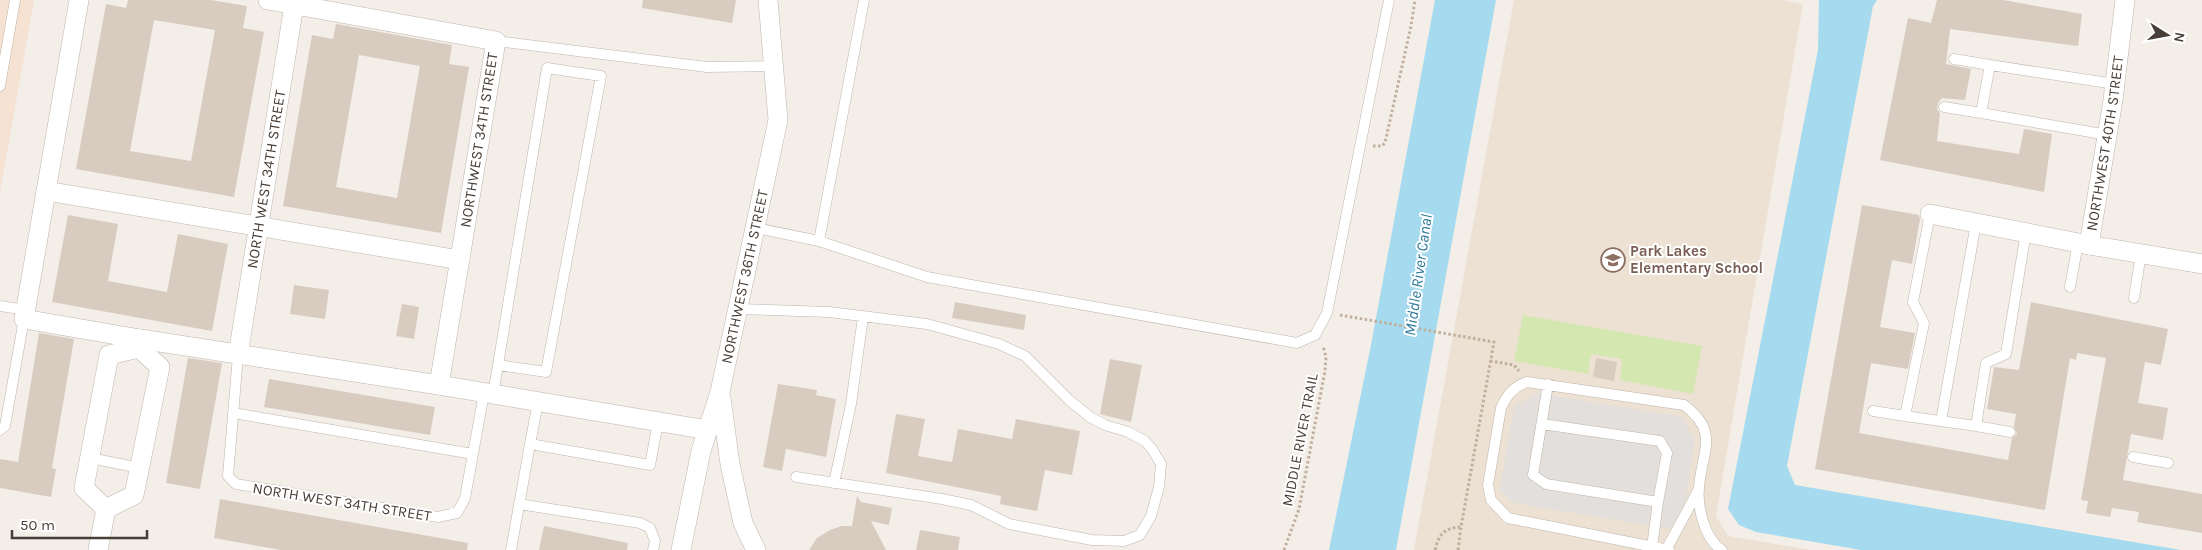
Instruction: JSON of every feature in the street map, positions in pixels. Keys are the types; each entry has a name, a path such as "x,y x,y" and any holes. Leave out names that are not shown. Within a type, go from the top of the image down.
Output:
{"street":[{"path":"79,0 25,315 140,343 238,355 439,385 708,430"},
{"name":"NORTHWEST 34TH STREET","path":"268,0 496,41 439,385"},
{"name":"NORTHWEST 36TH STREET","path":"681,550 702,451 720,392 778,120 768,0"},
{"name":"NORTHWEST 40TH STREET","path":"1930,214 2084,244 2108,135 2125,0"},
{"name":"NORTH WEST 34TH STREET","path":"238,355 257,226 294,5"},
{"path":"46,190 460,260"},
{"path":"2084,244 2202,264"},
{"path":"106,509 84,488 109,355 140,343"},
{"path":"106,509 134,495 140,468 160,367 140,343"},
{"path":"720,392 730,464 743,522 756,550"},
{"path":"98,550 106,509"}],"lane":[{"path":"0,86 15,0"},
{"path":"820,241 864,0"},
{"path":"756,228 820,241 927,277 1297,343 1315,335 1327,313 1389,0"},
{"path":"496,41 707,67 774,66"},
{"path":"1954,59 2115,84"},
{"path":"1981,113 1990,64"},
{"name":"NORTH WEST 34TH STREET","path":"238,355 228,476 236,484 438,517 457,513 465,498 473,454 488,393 498,365 547,68 601,76 546,372 498,365"},
{"path":"1944,108 2108,135"},
{"path":"1906,416 1924,323 1913,302 1930,214"},
{"path":"1941,421 1976,223"},
{"path":"1976,426 1986,363 2006,354 2026,232"},
{"path":"2070,288 2084,244"},
{"path":"2134,298 2141,254"},
{"path":"0,306 25,315 4,426 0,430"},
{"path":"738,308 784,309 927,324 1000,344 1024,356 1069,400 1090,417 1145,441 1161,464 1159,487 1151,516 1140,535 1124,542 1092,540 1009,524 971,505 942,499 796,477"},
{"path":"834,483 851,404 863,317"},
{"path":"1527,382 1548,384 1684,405 1697,415 1705,434 1707,452 1699,489 1668,550 1508,518 1491,500 1488,486 1501,408 1506,396 1516,386 1527,382"},
{"path":"1548,384 1534,476 1546,484 1658,502"},
{"path":"511,550 538,402"},
{"path":"1873,411 2010,432"},
{"path":"233,413 473,454"},
{"path":"530,444 650,465 658,422"},
{"path":"1542,424 1660,441 1667,452 1652,547"},
{"path":"2133,457 2168,463"},
{"path":"90,458 140,468"},
{"path":"1699,489 1703,524 1715,546 1722,550"},
{"path":"520,504 640,523 650,528 655,540 653,550"}],"path":[{"path":"1361,143 1378,147 1385,143 1415,0"},
{"path":"1327,313 1494,342 1460,527 1458,550"},
{"name":"MIDDLE RIVER TRAIL","path":"1284,550 1299,509 1325,371 1326,357 1323,346 1315,335"},
{"path":"1490,361 1514,365 1527,382"},
{"path":"1435,550 1439,536 1449,528 1460,527"}],"shaded area":[{"path":"0,0 34,0 0,192"},
{"name":"Park Lakes Elementary School","path":"1514,0 1781,0 1803,4 1716,516 1728,536 1811,550 1414,550"},
{"path":"1537,393 1682,417 1695,440 1685,504 1671,529 1514,503 1500,489 1514,407"}],"green space":[{"path":"1523,315 1702,346 1693,394 1620,380 1622,359 1591,354 1588,374 1514,361"}],"water":[{"name":"Middle River Canal","path":"1435,0 1496,0 1396,550 1329,550 1371,345"},
{"path":"1819,0 1877,0 1873,6 1787,466 1795,485 2181,550 1861,550 1756,532 1739,525 1728,509 1818,50"}],"building":[{"path":"128,0 211,0 247,6 243,28 264,32 234,197 76,169 106,4 126,8","holes":["154,20 215,30 191,161 130,151"]},
{"path":"643,0 736,0 732,23 642,8"},
{"path":"1937,0 2003,0 2082,14 2078,46 1950,29 1946,64 1971,69 1965,100 1942,98 1938,103 1937,109 1940,113 1937,141 2019,154 2024,129 2052,134 2044,192 1880,160 1908,18 1931,23"},
{"path":"336,24 452,45 449,64 469,67 441,233 283,206 312,35 333,39","holes":["359,55 420,66 397,198 336,187"]},
{"path":"1862,205 1919,215 1920,219 1912,264 1892,260 1880,327 1915,333 1908,369 1871,363 1859,433 2008,460 2012,438 2017,434 2014,427 2016,414 1987,409 1994,367 2019,370 2031,302 2168,329 2161,365 2145,362 2138,403 2168,408 2163,440 2131,434 2123,480 2202,494 2202,533 2137,522 2139,512 2112,508 2110,517 2086,513 2088,501 2081,500 2106,358 2077,353 2076,360 2070,358 2045,510 1815,469"},
{"path":"68,215 118,224 108,281 167,292 178,234 228,244 212,331 52,302"},
{"path":"294,285 329,290 325,319 290,314"},
{"path":"955,302 1026,315 1024,330 952,318"},
{"path":"402,304 419,307 414,339 396,336"},
{"path":"39,333 74,339 52,468 56,469 51,497 0,488 0,459 18,462"},
{"path":"188,358 222,363 200,489 166,483"},
{"path":"1596,358 1617,362 1614,381 1593,377"},
{"path":"1110,359 1142,365 1131,422 1100,414"},
{"path":"269,379 435,407 430,435 264,407"},
{"path":"778,384 817,390 816,395 836,399 826,457 786,449 782,471 763,467"},
{"path":"896,414 925,419 918,456 952,462 958,429 1012,439 1016,419 1080,431 1072,475 1045,470 1037,511 1000,504 1001,496 886,473"},
{"path":"857,496 861,502 892,508 889,525 871,521 886,550 809,550 817,538 830,530 842,526 852,526"},
{"path":"220,499 468,543 467,550 281,550 214,538"},
{"path":"544,526 628,543 627,550 539,550"},
{"path":"920,530 960,537 958,550 916,550"}],"place":[{"name":"Park Lakes Elementary School","path":"1613,260"}]}
